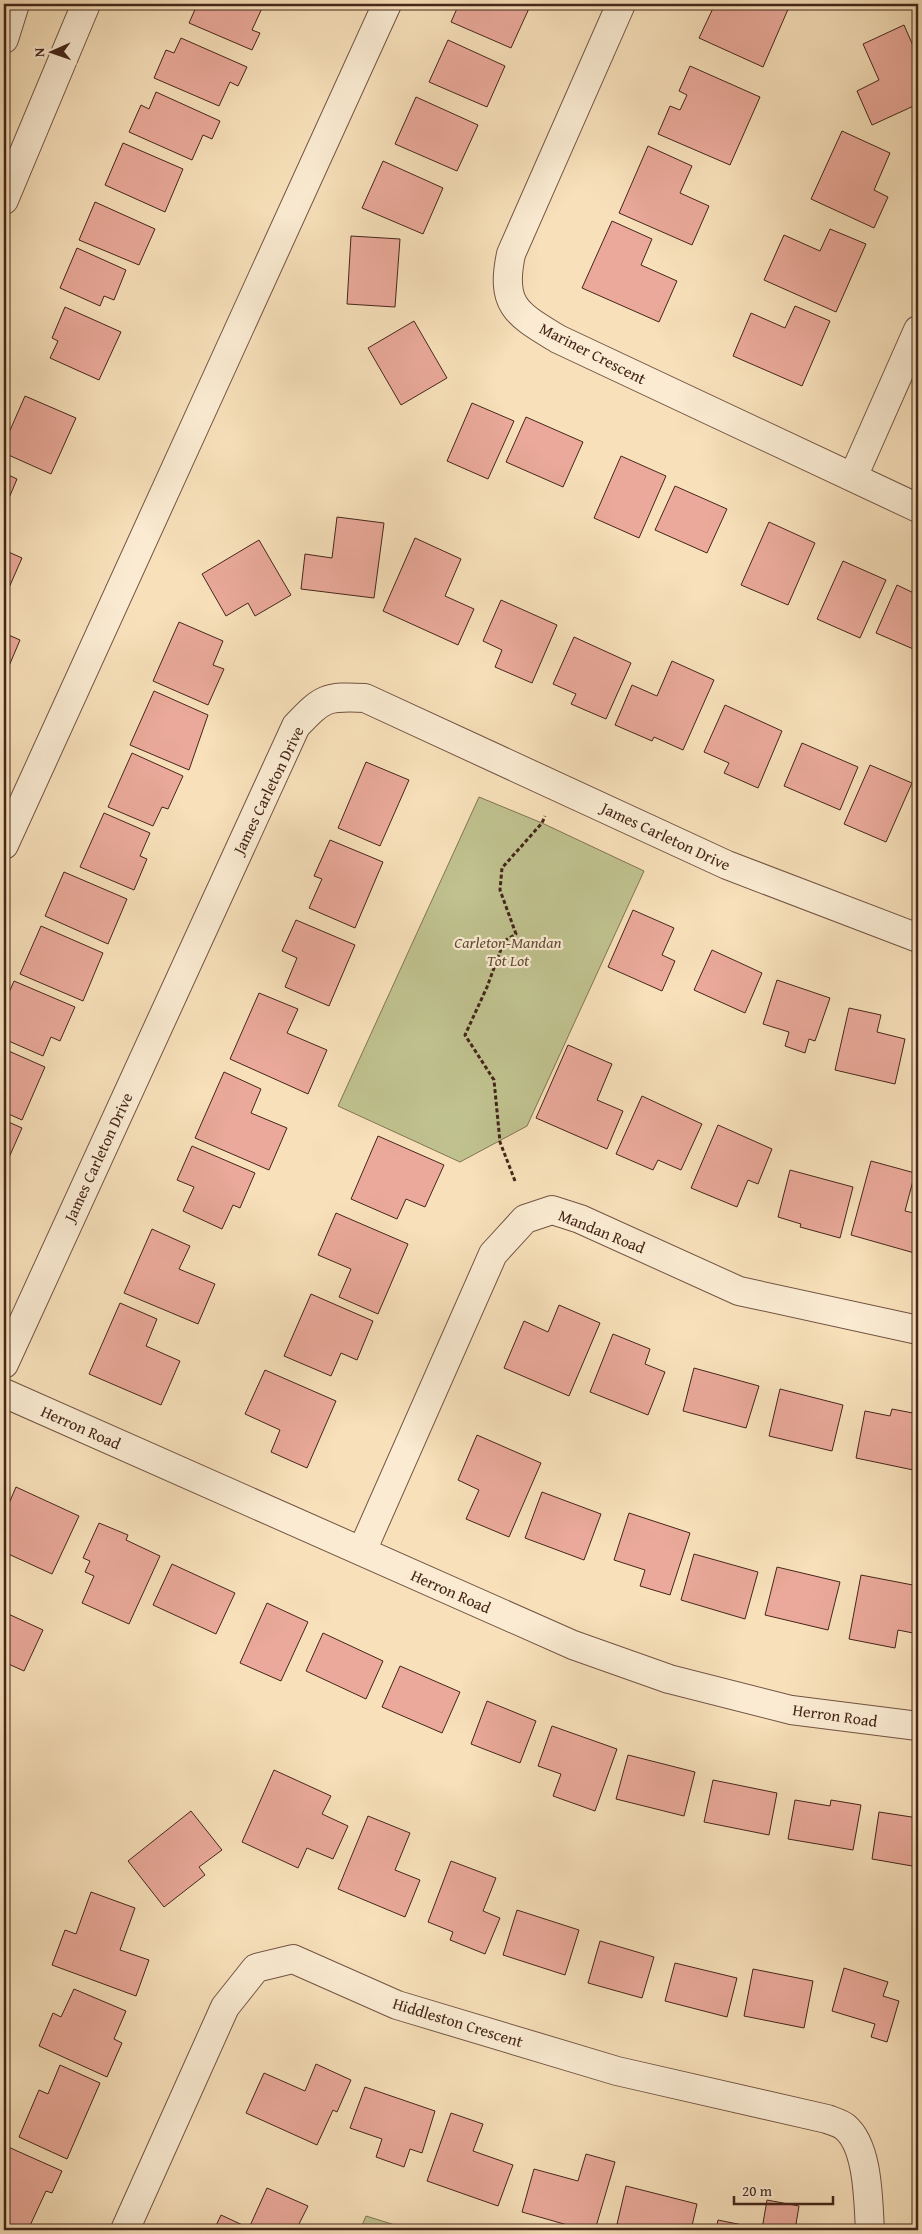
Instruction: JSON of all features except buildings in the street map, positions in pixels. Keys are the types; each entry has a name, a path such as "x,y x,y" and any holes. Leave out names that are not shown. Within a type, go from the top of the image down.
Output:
{"street":[{"path":"4,39 15,4"},
{"path":"4,200 86,4"},
{"path":"4,845 387,4"},
{"name":"Mariner Crescent","path":"621,4 511,254 505,279 511,300 522,316 558,339 918,508"},
{"path":"853,477 918,330"},
{"name":"James Carleton Drive","path":"4,1364 296,726 320,702 342,697 365,698 727,865 918,938"},
{"name":"Mandan Road","path":"362,1551 493,1254 525,1219 552,1210 580,1219 740,1291 918,1330"},
{"name":"Herron Road","path":"4,1393 573,1645 669,1679 791,1710 918,1726"},
{"name":"Hiddleston Crescent","path":"125,2230 225,2007 256,1968 294,1959 397,2005 617,2071 827,2119 844,2127 854,2138 864,2166 870,2230"}],"path":[{"path":"515,1181 500,1142 494,1080 465,1035 487,987 504,941 516,934 500,890 502,868 542,823 545,816"}],"green space":[{"name":"Carleton-Mandan Tot Lot","path":"479,797 542,823 644,871 527,1126 460,1162 338,1106"},
{"path":"366,2216 411,2230 360,2230"}]}
